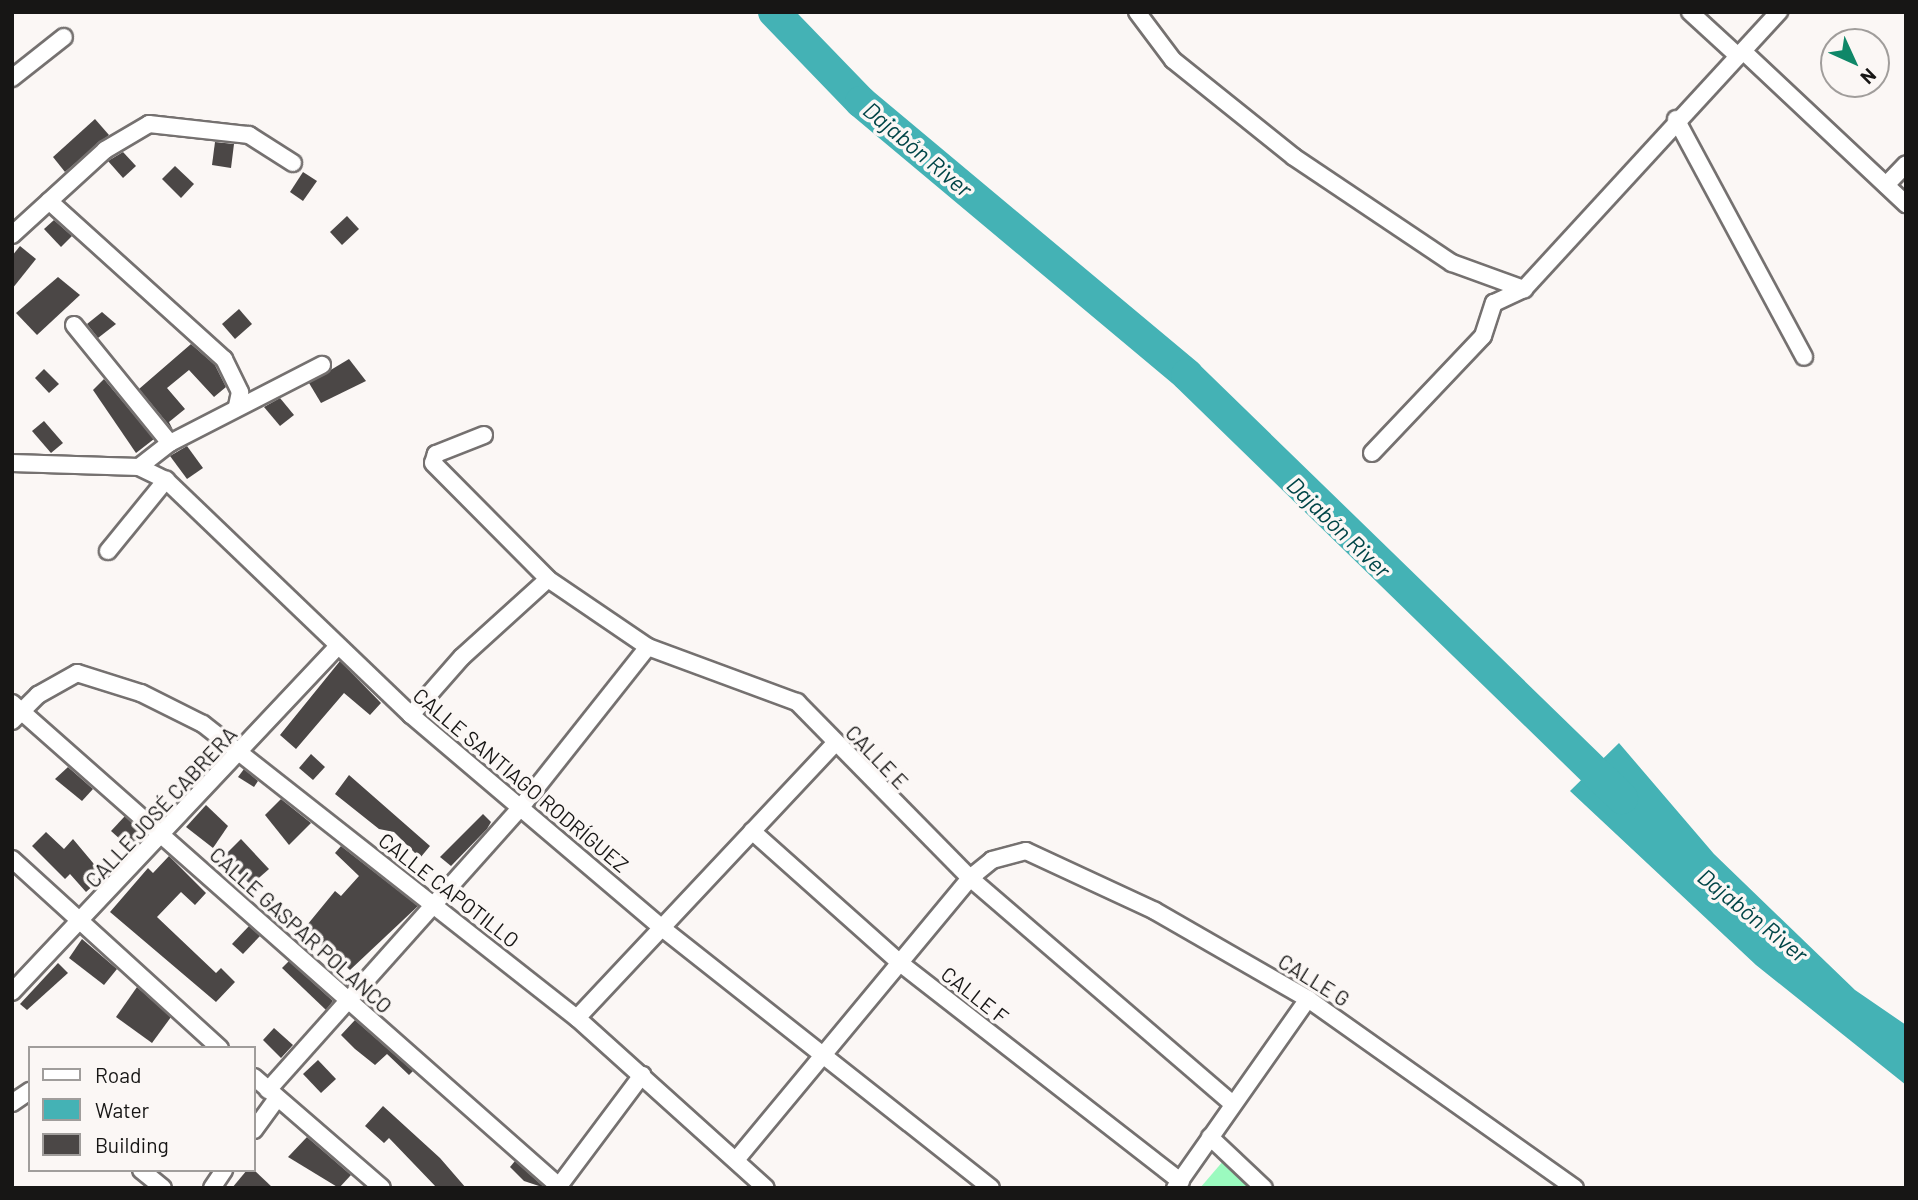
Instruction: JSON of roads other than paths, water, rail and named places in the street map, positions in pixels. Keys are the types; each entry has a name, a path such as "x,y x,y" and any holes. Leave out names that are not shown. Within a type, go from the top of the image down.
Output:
{"street":[{"path":"1136,12 1173,60 1294,157 1452,263 1524,289"},
{"path":"1690,12 1906,204"},
{"path":"1372,453 1483,336 1494,303 1524,289 1675,120 1779,12"},
{"path":"12,78 64,37"},
{"path":"1675,120 1804,356"},
{"path":"12,235 104,150 149,124 249,135 293,163"},
{"path":"1886,185 1906,164"},
{"path":"49,201 224,359 240,391 237,406"},
{"path":"74,325 170,443"},
{"path":"139,467 170,443 237,406 322,365"},
{"name":"CALLE E","path":"484,435 436,454 433,463 548,579 648,647 797,702 833,746 970,878 1233,1103"},
{"name":"CALLE SANTIAGO RODRÍGUEZ","path":"12,463 139,467 166,480 337,648 411,715 662,928 818,1055 991,1188"},
{"path":"108,551 166,480"},
{"path":"411,715 462,657 548,579"},
{"path":"256,1126 272,1094 346,999 521,807 648,647"},
{"name":"CALLE JOSÉ CABRERA","path":"12,992 80,924 337,648"},
{"name":"CALLE CAPOTILLO","path":"15,712 77,673 141,693 202,724 576,1018 766,1188"},
{"name":"CALLE GASPAR POLANCO","path":"15,712 162,834 560,1187"},
{"path":"576,1018 833,746"},
{"name":"CALLE F","path":"752,831 900,963 1178,1185"},
{"name":"CALLE G","path":"970,878 1008,852 1040,853 1308,999 1575,1188"},
{"path":"12,859 80,924 218,1046"},
{"path":"736,1160 818,1055 900,963 970,878"},
{"path":"1178,1185 1308,999"},
{"path":"560,1187 642,1075"},
{"path":"256,1079 382,1188"},
{"path":"12,1103 28,1092"},
{"path":"1210,1137 1264,1188"},
{"path":"143,1172 163,1188"},
{"path":"212,1188 223,1172"}],"water":[{"path":"1619,743 1714,854 1855,990 1906,1025 1906,1085 1756,965 1570,791"}],"waterway":[{"name":"Dajabón River","path":"774,12 861,102 1187,375 1622,798"}]}
